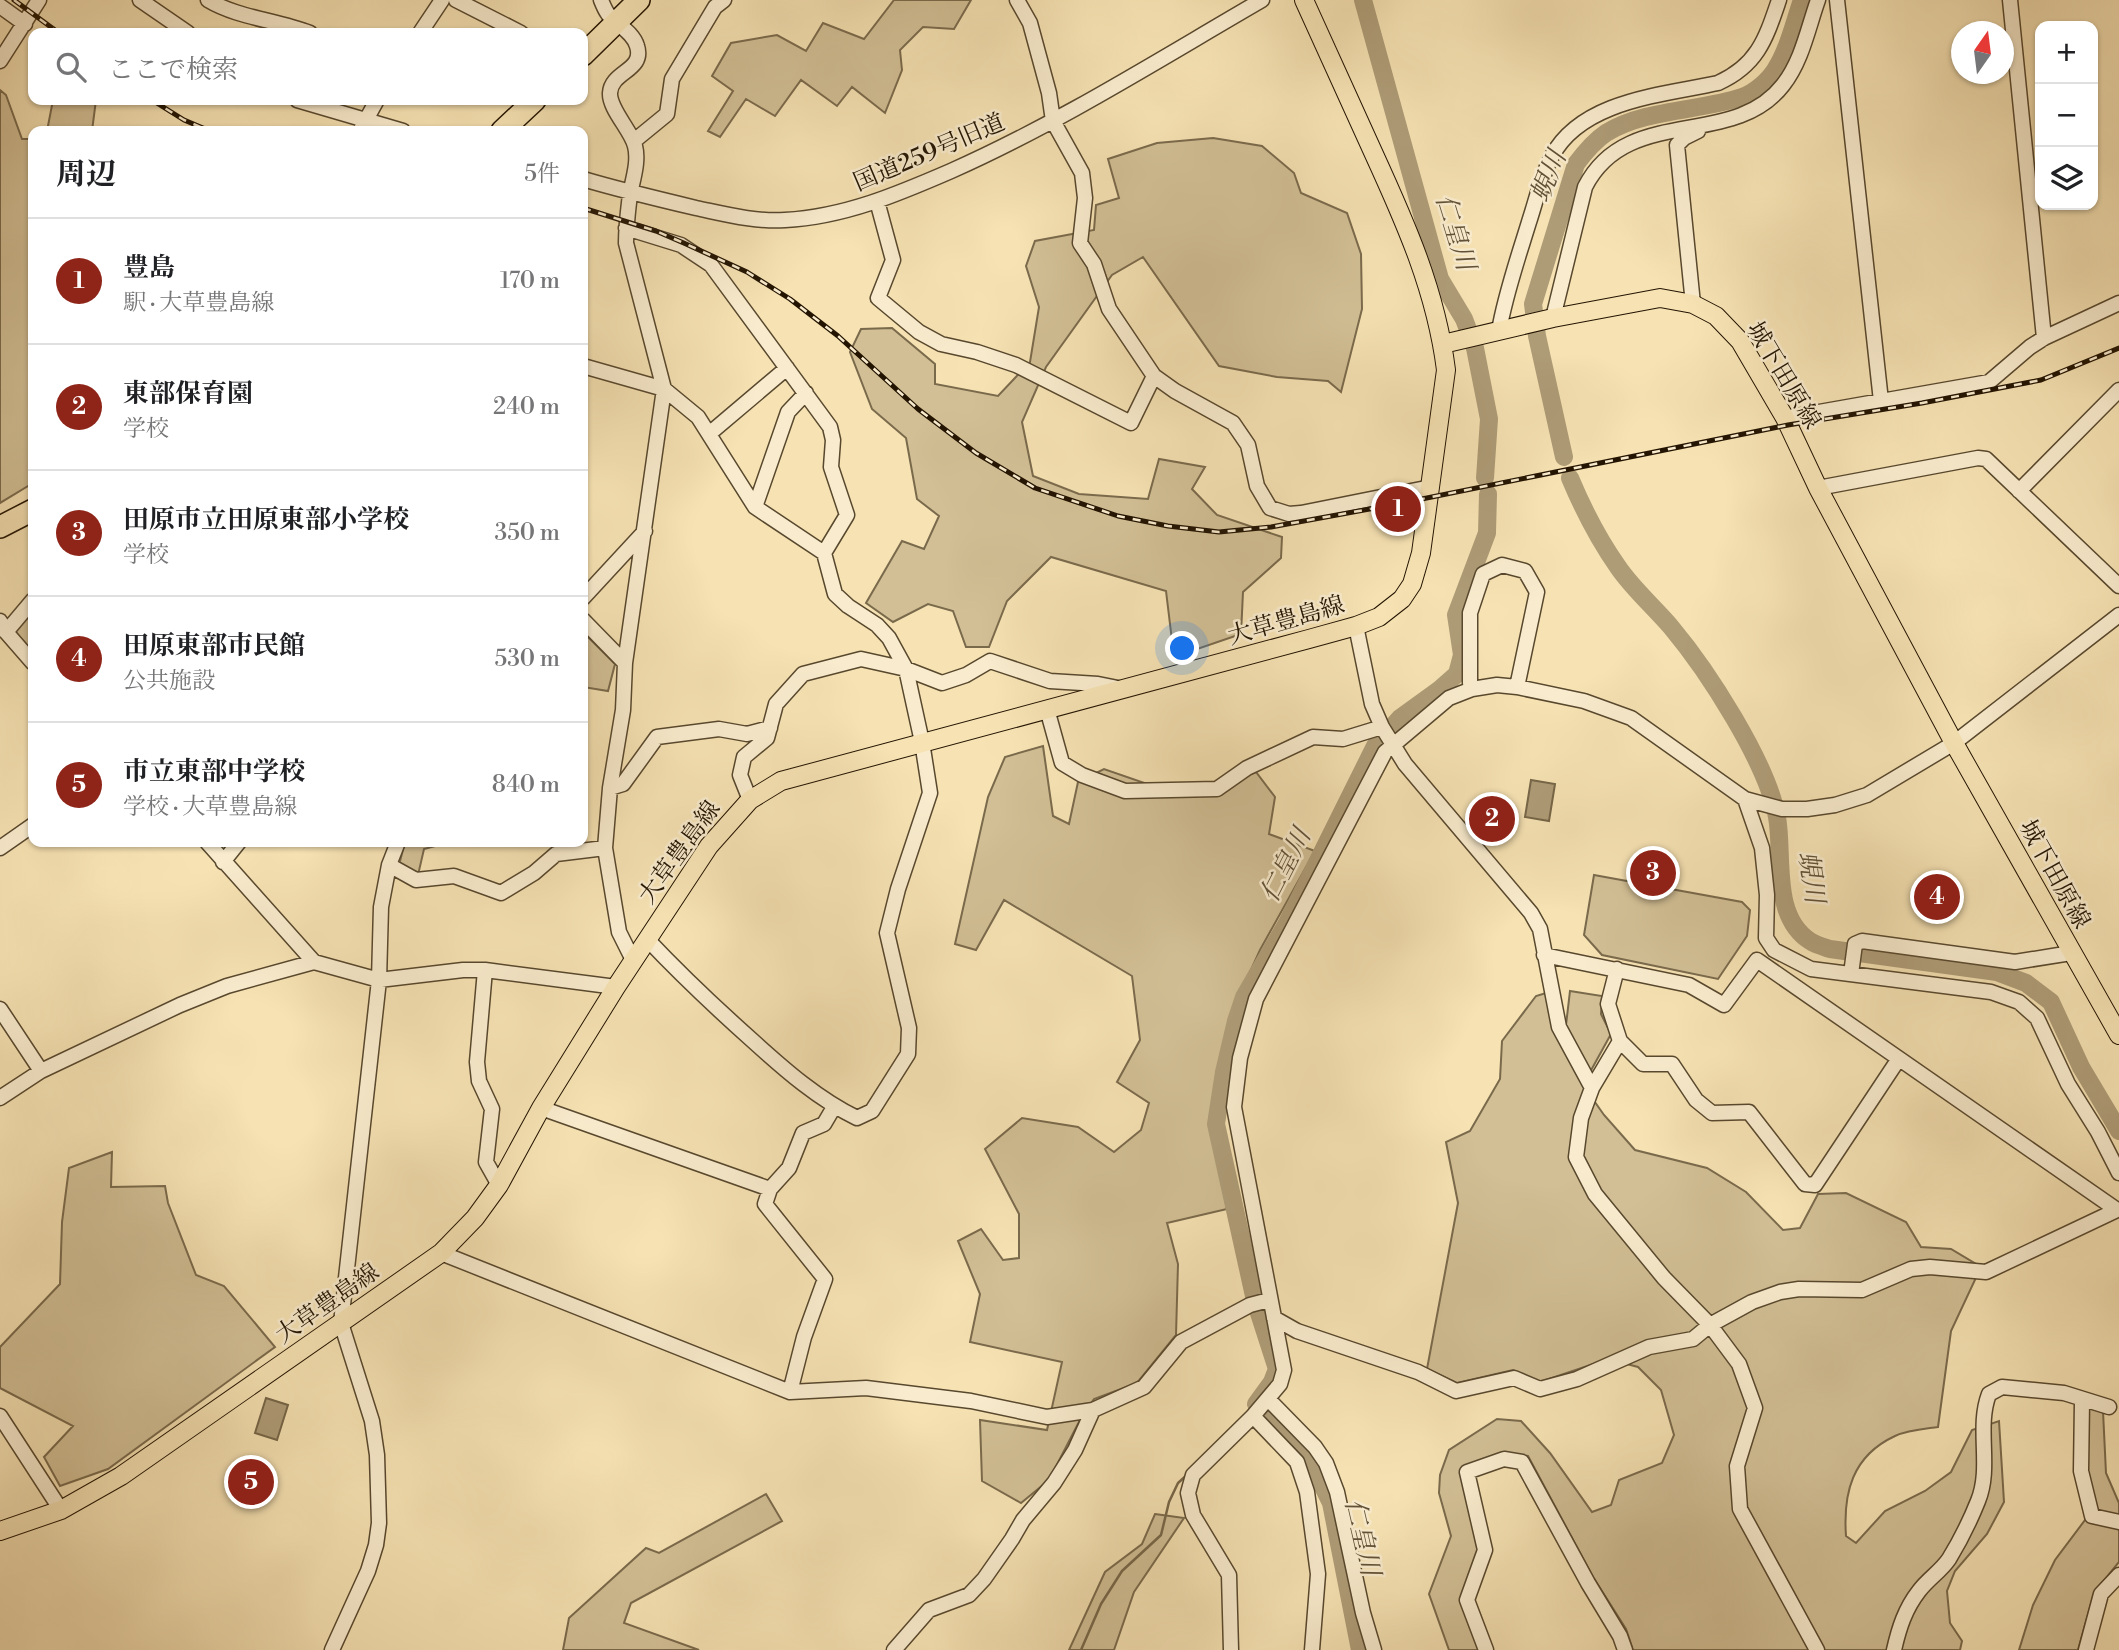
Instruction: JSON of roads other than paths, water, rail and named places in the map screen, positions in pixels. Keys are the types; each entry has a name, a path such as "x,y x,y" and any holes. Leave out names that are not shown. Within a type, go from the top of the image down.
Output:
{"highway":[{"path":"588,50 639,0"},
{"path":"507,126 530,105"},
{"path":"0,527 28,513"}],"main road":[{"path":"1304,0 1409,230 1449,342"},
{"name":"城下田原線","path":"1449,342 1553,318 1660,298 1693,304 1716,316 1740,341 1785,418 1818,488 1954,743 2119,1035"},
{"name":"大草豊島線","path":"0,1531 61,1510 121,1476 441,1253 475,1218 499,1185 541,1108 633,960 709,846 750,800 781,782 1356,626 1379,617 1402,599 1412,584 1421,553 1449,342"}],"street":[{"path":"0,61 39,0"},
{"path":"140,0 181,28"},
{"path":"208,0 221,8 296,28"},
{"path":"423,28 442,0"},
{"path":"456,0 511,28"},
{"path":"601,0 608,14 634,40 638,48 635,64 630,71 615,79 610,94 614,107 634,141 636,151 626,243 664,389 625,663 623,710 610,788 605,848 619,932 633,960"},
{"path":"634,141 667,114 672,79 715,7 724,0"},
{"path":"1017,0 1030,23 1049,93 1052,121 1082,173 1085,198 1080,243 1094,264 1109,309 1154,376 1175,391 1233,423 1248,445 1257,486 1270,508 1289,514 1301,513 1431,487"},
{"name":"国道259号旧道","path":"588,180 736,217 782,220 816,217 877,201 997,150 1262,0"},
{"path":"1490,333 1544,177 1559,144 1589,119 1617,106 1718,83 1733,76 1760,49 1779,0"},
{"path":"1693,304 1677,145 1684,138 1715,122 1762,105 1783,86 1797,63 1818,0"},
{"path":"1837,0 1881,401"},
{"path":"2010,0 2044,338"},
{"path":"0,5 25,24"},
{"path":"310,105 362,126 374,105"},
{"path":"1553,318 1585,187 1593,170 1609,154 1628,143 1715,122"},
{"path":"877,201 893,260 878,298 919,332 940,344 977,352 1016,365 1131,423 1154,376"},
{"path":"626,229 681,245 711,265 830,427 834,440 831,467 847,515 824,553"},
{"path":"1785,418 1989,382 2044,338 2119,303"},
{"path":"588,367 664,389 698,417 755,506 824,553 835,594 877,625 889,638 906,669 930,793 898,889 887,933 909,1028 908,1055 872,1111 857,1118 834,1107 790,1074 690,985 647,939"},
{"path":"709,434 786,368"},
{"path":"2019,491 2119,390"},
{"path":"755,506 788,412 806,394"},
{"path":"1818,488 1978,458 1986,459 2119,586"},
{"path":"588,593 645,531"},
{"path":"1472,689 1470,613 1483,574 1502,565 1525,572 1537,592 1517,687"},
{"path":"28,604 3,627 28,657"},
{"path":"1231,1650 1229,1575 1193,1515 1188,1493 1193,1475 1268,1399 1280,1384 1284,1370 1234,1107 1240,1058 1256,999 1385,752 1449,698 1472,689 1497,685 1517,687 1584,701 1621,714 1745,799 1782,809 1835,805 1867,795 1954,743 2119,615"},
{"path":"588,625 625,663"},
{"path":"1356,626 1373,704 1382,727 1405,764 1531,913 1540,929 1559,1027 1592,1088"},
{"path":"750,800 740,775 744,757 768,738 776,704 803,674 861,659 906,669 942,682 966,675 989,662 1050,681 1098,684 1128,690"},
{"path":"1047,709 1062,763 1082,775 1125,791 1217,789 1247,768 1312,737 1343,739 1382,727"},
{"path":"610,788 623,784 657,737 719,729 747,734 770,728"},
{"path":"1745,799 1762,848 1767,895 1766,938 1774,950 1811,969"},
{"path":"0,848 28,828"},
{"path":"211,847 314,962 379,981 463,970 485,970 616,987"},
{"path":"223,862 235,847"},
{"path":"332,1650 368,1571 376,1545 380,1488 372,1421 341,1323 379,981 381,907 389,865 396,847"},
{"path":"389,865 416,880 454,876 501,893 534,873 556,854 605,848"},
{"path":"1852,966 1855,944 1862,941 2015,962 2071,953"},
{"path":"1543,950 1689,985 1724,1004 1757,960"},
{"path":"1274,1318 1297,1331 1418,1372 1456,1391 1514,1378 1540,1389 1577,1379 1649,1347 1693,1339 1710,1325 1752,1302 1780,1292 1799,1289 1862,1290 1911,1269 1930,1267 1986,1272 2117,1210 1757,960"},
{"path":"1757,960 1800,971 1852,966 1991,992 2019,1002 2037,1018 2068,1084 2098,1132 2119,1173"},
{"path":"0,1098 41,1071 215,991 314,962"},
{"path":"1617,969 1608,1004 1620,1041 1643,1064 1672,1064 1696,1100 1712,1113 1749,1112 1805,1184 1815,1185 1898,1060"},
{"path":"485,970 477,1062 479,1081 492,1109 486,1162 499,1185"},
{"path":"0,1009 41,1071"},
{"path":"1620,1041 1592,1088 1581,1118 1576,1157 1595,1194 1664,1278 1710,1325 1739,1364 1755,1408 1737,1466 1740,1509 1817,1650"},
{"path":"790,1392 804,1337 825,1279 765,1204 770,1189 789,1168 803,1133 824,1124 834,1107"},
{"path":"541,1108 770,1189"},
{"path":"441,1253 790,1392 866,1388 971,1401 1047,1417 1093,1410 1144,1387 1181,1342 1250,1305 1269,1300"},
{"path":"1894,1650 1900,1624 1909,1606 1920,1590 1947,1562 1980,1498 1984,1467 1984,1408 1989,1394 2002,1387 2064,1393 2082,1401 2109,1407"},
{"path":"1268,1399 1315,1447 1325,1463 1337,1492 1363,1613 1374,1650"},
{"path":"2082,1401 2081,1471 2092,1516 2119,1522"},
{"path":"894,1650 929,1610 969,1595 984,1579 1023,1520 1054,1483 1075,1450 1093,1410"},
{"path":"0,1416 61,1510"},
{"path":"1253,1416 1297,1462 1307,1492 1318,1574 1312,1650"},
{"path":"1486,1650 1467,1600 1485,1550 1467,1472 1504,1459 1522,1462 1620,1636 1625,1650"},
{"path":"2085,1650 2101,1594 2119,1575"}],"waterway":[{"name":"仁皇川","path":"1363,0 1440,279 1464,319 1475,348 1489,419 1485,478"},
{"name":"蜆川","path":"1564,457 1537,336 1533,304 1576,164 1606,133 1621,125 1655,115 1726,102 1756,90 1780,62 1802,0"},
{"name":"蜆川","path":"1570,478 1611,557 1630,583 1685,645 1718,692 1749,744 1771,795 1777,817 1784,901 1789,917 1798,930 1812,942 1830,949 1997,972 2026,983 2051,1002 2081,1067 2119,1131"},
{"name":"仁皇川","path":"1254,1296 1216,1124 1236,1021 1244,997 1287,923 1375,746 1400,718 1457,674 1462,655 1456,615 1487,533 1488,494"},
{"name":"仁皇川","path":"1256,1404 1272,1382 1277,1369 1258,1310"},
{"name":"仁皇川","path":"1267,1413 1310,1460 1331,1503 1360,1650"},
{"path":"1081,1650 1101,1604 1122,1571 1161,1535 1169,1502 1178,1483 1188,1474"}],"railway":[{"path":"14,0 52,28"},
{"path":"160,105 198,126"},
{"path":"588,210 656,231 747,272 790,299 838,336 918,409 976,453 1035,488 1118,516 1219,532 1271,527 1397,504 1788,425 2041,380 2119,348"}],"place":[{"name":"豊島","path":"1398,509"},
{"name":"東部保育園","path":"1492,819"},
{"name":"田原市立田原東部小学校","path":"1653,873"},
{"name":"田原東部市民館","path":"1937,897"},
{"name":"市立東部中学校","path":"251,1482"}]}
